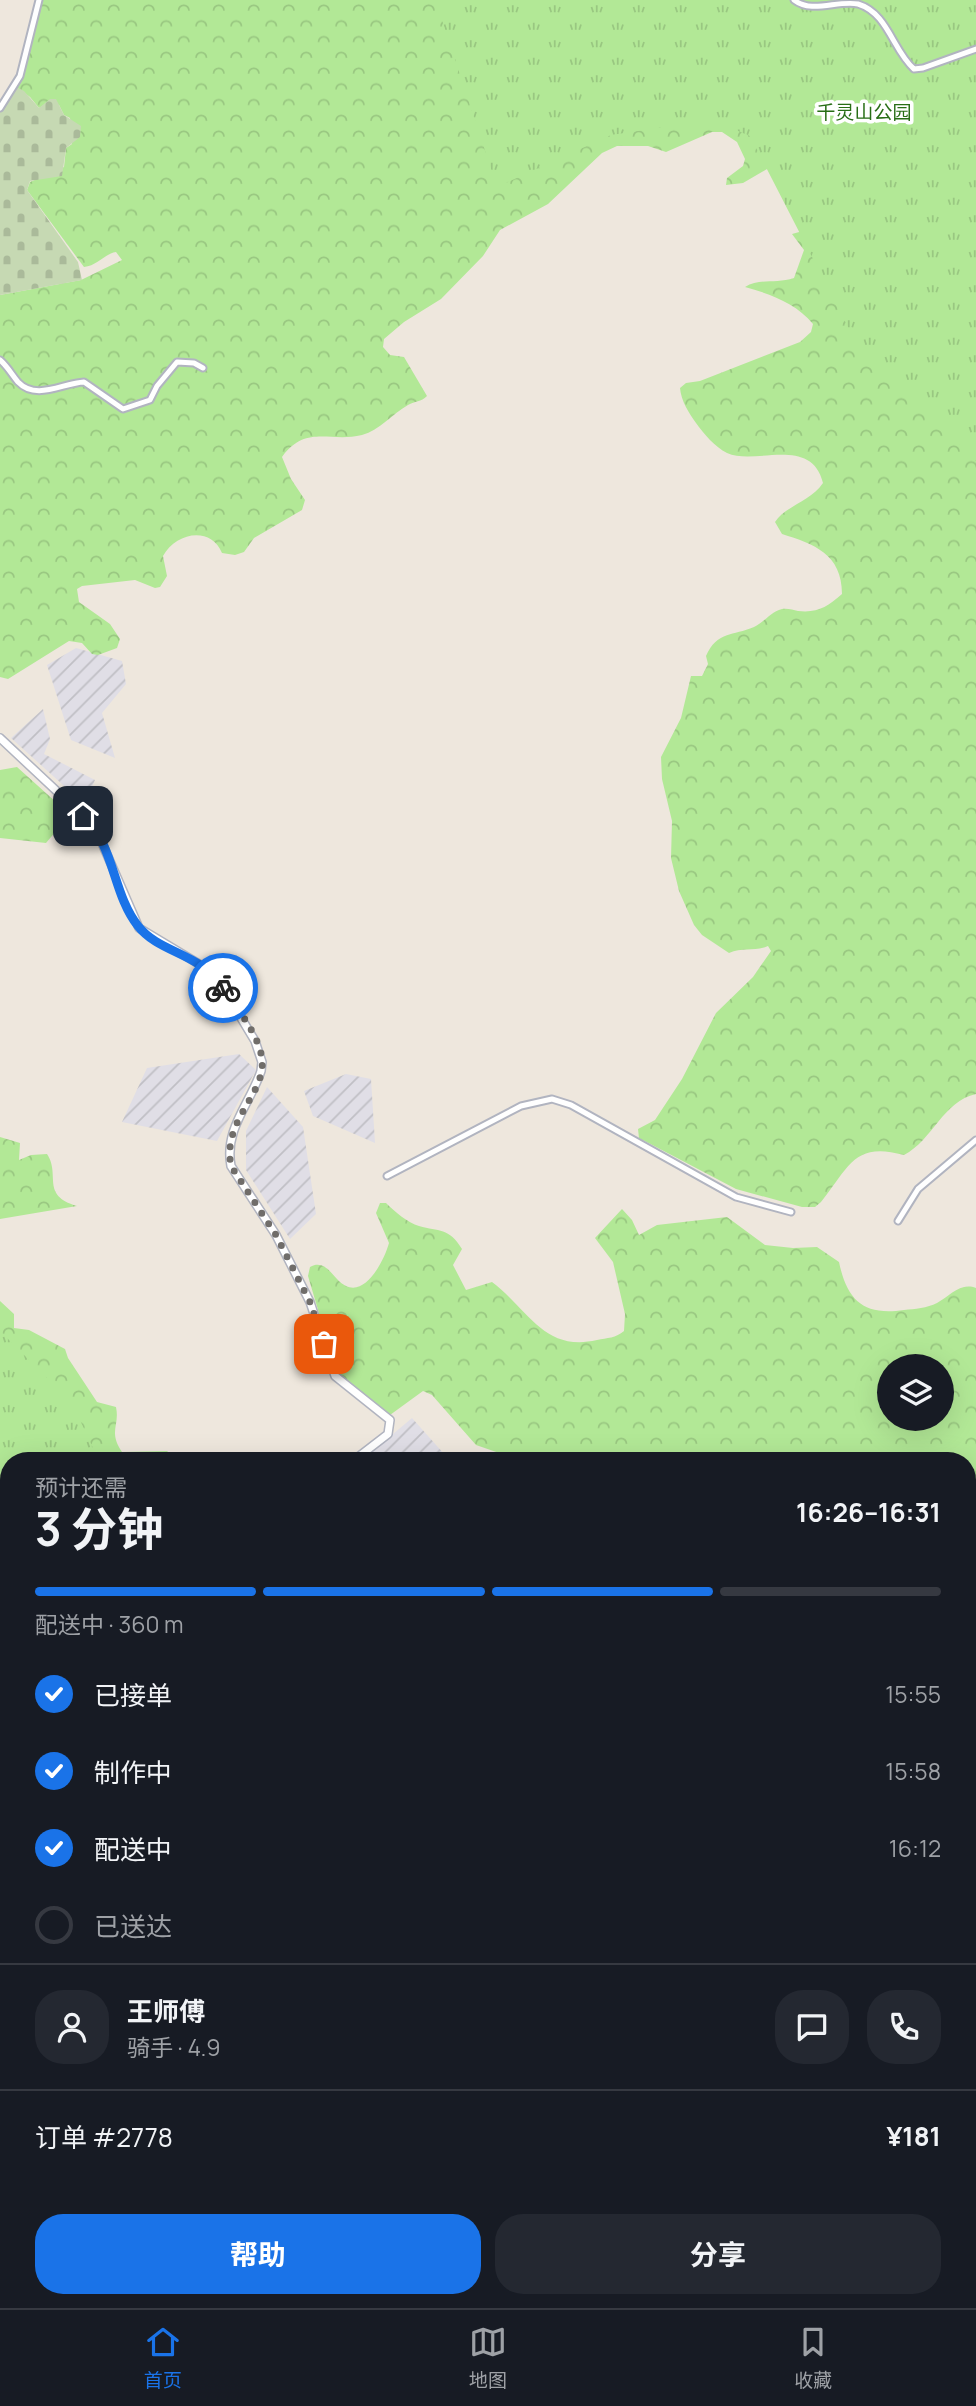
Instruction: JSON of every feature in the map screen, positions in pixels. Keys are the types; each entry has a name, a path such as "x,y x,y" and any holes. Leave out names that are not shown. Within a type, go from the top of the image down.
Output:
{"street":[{"path":"0,108 20,76 39,0"},
{"path":"794,0 812,6 842,3 859,5 883,25 914,68 923,68 976,49"},
{"path":"0,360 20,384 30,390 45,391 84,382 123,409 150,400 177,362 194,363 202,368"},
{"path":"0,738 95,827 139,928 214,973 255,1041 262,1062 261,1071 232,1129 229,1154 231,1166 276,1235 310,1302 335,1376 390,1420 388,1434 365,1452"},
{"path":"387,1176 521,1106 552,1099 571,1105 736,1197 792,1212"},
{"path":"898,1221 918,1189 976,1140"}],"shaded area":[{"path":"76,648 122,661 126,684 102,713 115,758 71,740 47,665"},
{"path":"43,709 50,739 44,754 95,780 84,804 11,738"},
{"path":"239,1054 256,1070 217,1141 122,1122 147,1068"},
{"path":"346,1074 371,1079 375,1143 313,1116 304,1091"},
{"path":"267,1087 303,1127 316,1214 290,1239 246,1170 246,1131"},
{"path":"412,1418 442,1452 372,1452"}],"green space":[{"path":"37,0 976,0 976,1094 955,1104 914,1148 904,1155 887,1152 863,1154 846,1168 821,1202 815,1207 802,1207 736,1189 639,1138 638,1129 655,1120 682,1079 716,1013 753,977 771,951 768,946 729,953 702,935 694,925 679,891 671,858 672,821 662,779 661,757 681,718 691,676 702,676 708,664 706,656 720,638 754,627 778,610 817,610 842,594 841,580 831,560 815,547 782,534 775,522 823,483 817,468 807,460 795,456 739,456 727,453 714,444 699,427 686,407 680,388 686,383 700,381 800,342 811,332 813,324 799,310 773,296 745,287 794,278 804,250 792,234 810,229 779,162 743,183 726,185 727,178 743,166 745,159 737,142 722,132 712,132 666,152 648,146 617,146 602,153 548,204 500,230 483,256 441,299 404,322 384,339 383,347 390,355 404,357 427,396 408,405 368,433 350,437 309,438 291,447 282,457 291,479 305,500 302,510 254,538 244,552 235,555 222,553 217,544 202,536 184,537 163,556 167,576 160,587 155,588 135,580 82,586 77,589 79,602 110,624 120,639 117,648 98,655 92,654 82,643 69,641 8,679 0,677 0,295 81,280 122,260 116,252 84,267 27,190 30,182 64,167 66,148 72,144 70,118 64,115 59,105 46,104 39,108 16,87 24,67"},
{"name":"千灵山公园","path":"439,0 976,0 976,461 851,333 750,136 712,120 611,135 497,187 439,11"},
{"path":"16,87 24,91 39,108 50,99 56,99 64,115 81,126 80,137 66,148 62,176 30,181 27,190 78,262 82,280 0,295 0,105"},
{"path":"17,767 67,812 67,818 46,843 0,838 0,770"},
{"path":"0,1137 20,1143 19,1160 31,1155 47,1154 51,1162 55,1190 59,1196 77,1206 0,1219"},
{"path":"380,1203 386,1203 415,1224 453,1237 462,1249 453,1265 466,1290 492,1282 551,1335 579,1342 611,1337 624,1331 625,1314 613,1262 595,1238 622,1209 632,1220 639,1235 657,1225 727,1217 765,1245 817,1247 839,1262 852,1295 859,1302 878,1310 925,1307 937,1303 960,1288 976,1288 976,1452 496,1452 476,1445 432,1395 423,1391 390,1415 337,1374 308,1276 310,1267 321,1265 341,1283 354,1288 368,1281 384,1257 389,1243 376,1213"},
{"path":"0,1301 14,1314 14,1328 29,1330 65,1349 97,1402 116,1407 115,1434 122,1452 0,1452"},
{"path":"0,1331 72,1403 95,1452 0,1452"}],"way so far":[{"path":"223,988 248,1027 262,1062 258,1080 232,1129 229,1154 231,1166 236,1178 276,1235 310,1302 324,1344"}],"route":[{"path":"83,816 100,835 123,898 139,928 153,939 206,966 223,988"}]}
